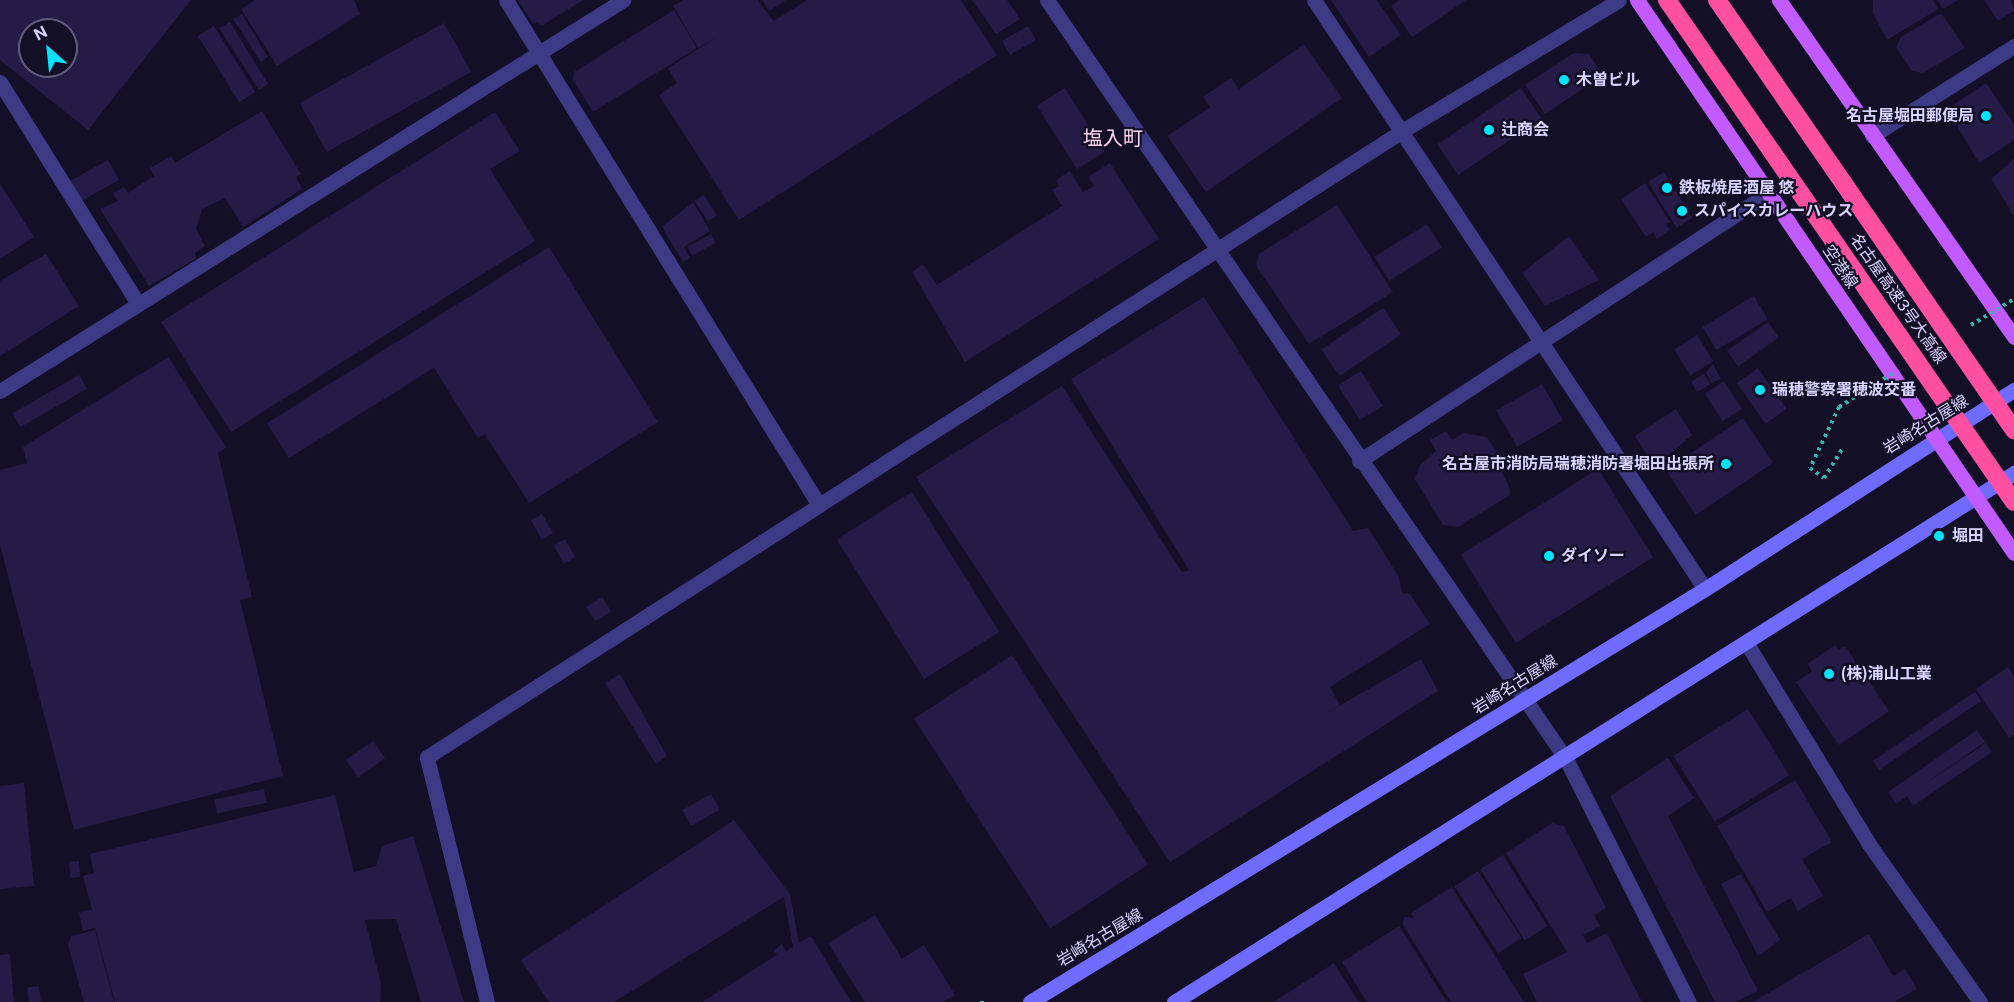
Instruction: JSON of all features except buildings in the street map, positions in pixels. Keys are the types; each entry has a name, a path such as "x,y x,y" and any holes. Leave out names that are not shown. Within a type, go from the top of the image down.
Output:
{"highway":[{"name":"名古屋高速3号大高線","path":"1667,0 2014,502"},
{"name":"名古屋高速3号大高線","path":"1717,0 2014,430"}],"main road":[{"name":"空港線","path":"1637,0 1937,439 1974,498 2014,553"},
{"path":"1779,0 2014,337"},
{"name":"岩崎名古屋線","path":"1030,1002 1705,589 2014,390"},
{"path":"1174,1002 1566,759 2014,473"}],"street":[{"path":"506,0 819,505"},
{"path":"0,391 623,0"},
{"path":"1047,0 1359,461 1566,759 1689,1002"},
{"path":"1314,0 1539,343 1705,589"},
{"path":"488,1002 427,757 1402,131 1618,0"},
{"path":"1872,136 2014,46"},
{"path":"0,82 138,304"},
{"path":"1359,461 1768,193"},
{"path":"1747,644 1869,844 1980,1002"}],"path":[{"path":"1839,407 1810,468 1824,478 1842,449"}],"place":[{"name":"木曽ビル","path":"1564,80"},
{"name":"名古屋堀田郵便局","path":"1986,116"},
{"name":"辻商会","path":"1489,130"},
{"name":"鉄板焼居酒屋 悠","path":"1667,188"},
{"name":"スパイスカレーハウス","path":"1682,211"},
{"name":"瑞穂警察署穂波交番","path":"1760,390"},
{"name":"名古屋市消防局瑞穂消防署堀田出張所","path":"1726,464"},
{"name":"堀田","path":"1939,536"},
{"name":"ダイソー","path":"1549,556"},
{"name":"(株)浦山工業","path":"1829,674"}],"district":[{"name":"塩入町","path":"1113,138"}]}
